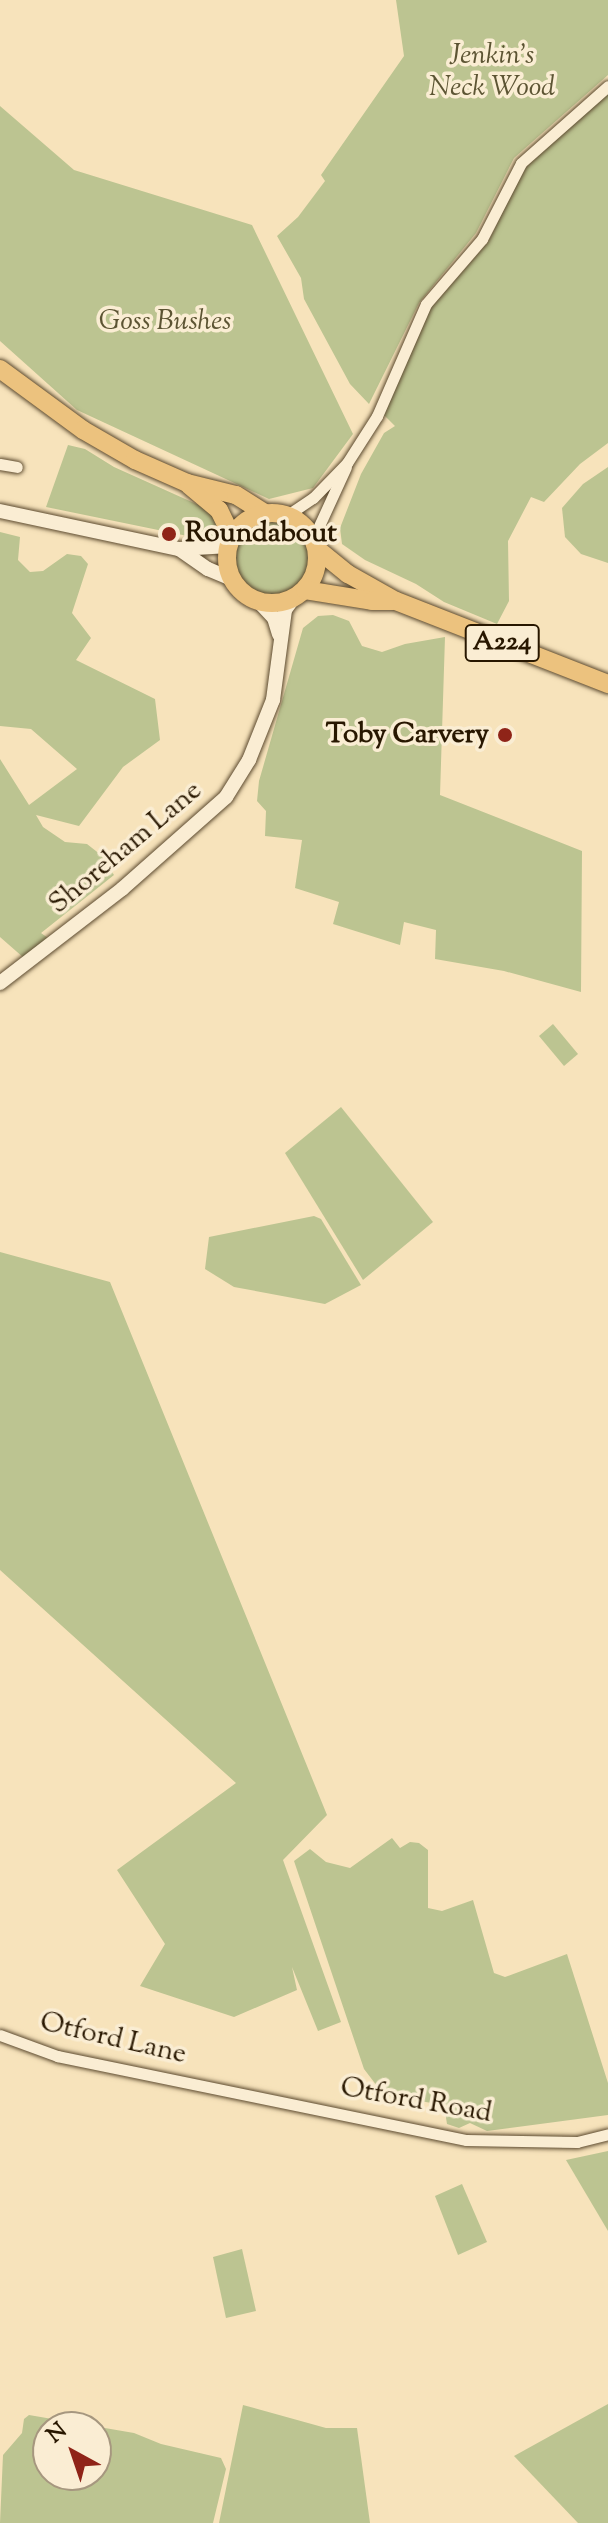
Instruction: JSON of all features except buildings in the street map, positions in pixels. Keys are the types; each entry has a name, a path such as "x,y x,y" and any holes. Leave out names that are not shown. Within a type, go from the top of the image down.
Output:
{"main road":[{"path":"0,369 83,430 135,460 187,483 236,495 265,513"},
{"path":"187,483 219,510 230,541 228,567 242,593 259,602 272,604 299,594 316,570 315,544 289,514 265,513 247,521 230,541"},
{"name":"A224","path":"315,544 348,574 396,601 608,684"},
{"name":"A224","path":"299,594 396,601"}],"street":[{"path":"315,544 347,463 377,416 426,304 482,239 521,163 608,86"},
{"path":"289,514 313,498 347,463"},
{"path":"0,466 17,467"},
{"path":"0,511 179,549 230,541"},
{"path":"179,549 208,569 232,579"},
{"name":"Shoreham Lane","path":"0,983 122,889 226,797 249,760 273,700 285,610 299,594"},
{"path":"259,602 274,618 281,638"},
{"name":"Otford Lane","path":"0,2035 57,2056 217,2087"},
{"name":"Otford Road","path":"217,2087 466,2140 577,2142 608,2134"}],"green space":[{"name":"Goss Bushes","path":"396,0 608,0 608,75 514,158 476,233 419,303 369,404 350,384 304,299 301,278 277,236 298,217 325,181 321,175 404,56"},
{"path":"608,92 608,443 580,464 544,502 531,497 508,541 509,601 497,624 444,602 416,584 365,560 342,544 340,528 361,474 384,433 395,426 382,413 430,309 488,242 524,169"},
{"name":"Goss Bushes","path":"0,106 74,170 252,225 353,434 313,488 269,499 77,410 0,341"},
{"path":"68,445 85,449 114,467 203,507 212,514 222,535 213,541 213,538 202,539 46,507"},
{"path":"608,467 608,563 581,554 565,537 562,508 583,484"},
{"path":"272,519 286,522 299,530 307,543 310,557 307,571 299,584 286,592 272,595 258,592 245,584 237,571 234,557 237,543 245,530 258,522"},
{"path":"0,532 20,537 18,560 30,572 43,571 67,554 81,556 88,564 72,613 91,638 76,660 155,699 160,740 123,767 79,826 36,815 43,827 65,842 87,844 101,855 114,875 41,933 48,938 24,958 0,937 0,759 29,805 77,769 31,729 0,726"},
{"path":"333,615 349,621 362,646 382,652 405,644 445,637 440,795 582,851 581,992 504,971 435,959 436,930 404,922 400,945 333,924 339,902 295,888 302,840 265,836 266,811 257,801 259,781 303,628 318,616"},
{"path":"553,1024 578,1054 564,1066 539,1036"},
{"path":"341,1107 433,1222 363,1280 285,1153"},
{"path":"314,1216 321,1219 361,1285 325,1304 234,1287 205,1269 209,1237"},
{"path":"0,1252 110,1282 327,1815 283,1860 341,2022 318,2031 292,1967 297,1990 234,2017 140,1986 165,1944 117,1870 236,1783 0,1570"},
{"path":"392,1838 400,1848 410,1842 419,1843 428,1850 428,1908 442,1911 473,1900 494,1973 505,1977 567,1954 608,2083 608,2115 487,2131 470,2123 459,2128 447,2124 444,2105 389,2096 377,2086 364,2069 294,1861 310,1849 326,1862 350,1868"},
{"path":"608,2151 608,2231 566,2160"},
{"path":"462,2184 487,2242 458,2255 435,2196"},
{"path":"242,2249 256,2311 226,2318 213,2257"},
{"path":"608,2404 608,2523 578,2523 514,2456"},
{"path":"243,2405 326,2428 357,2428 370,2523 219,2523"},
{"path":"32,2416 32,2491 112,2491 112,2429 221,2458 226,2469 213,2523 0,2523 3,2455 22,2433 24,2419"}],"place":[{"name":"Roundabout","path":"169,534"},
{"name":"Toby Carvery","path":"505,735"}],"park label":[{"name":"Jenkin's Neck Wood","path":"492,72"}]}
